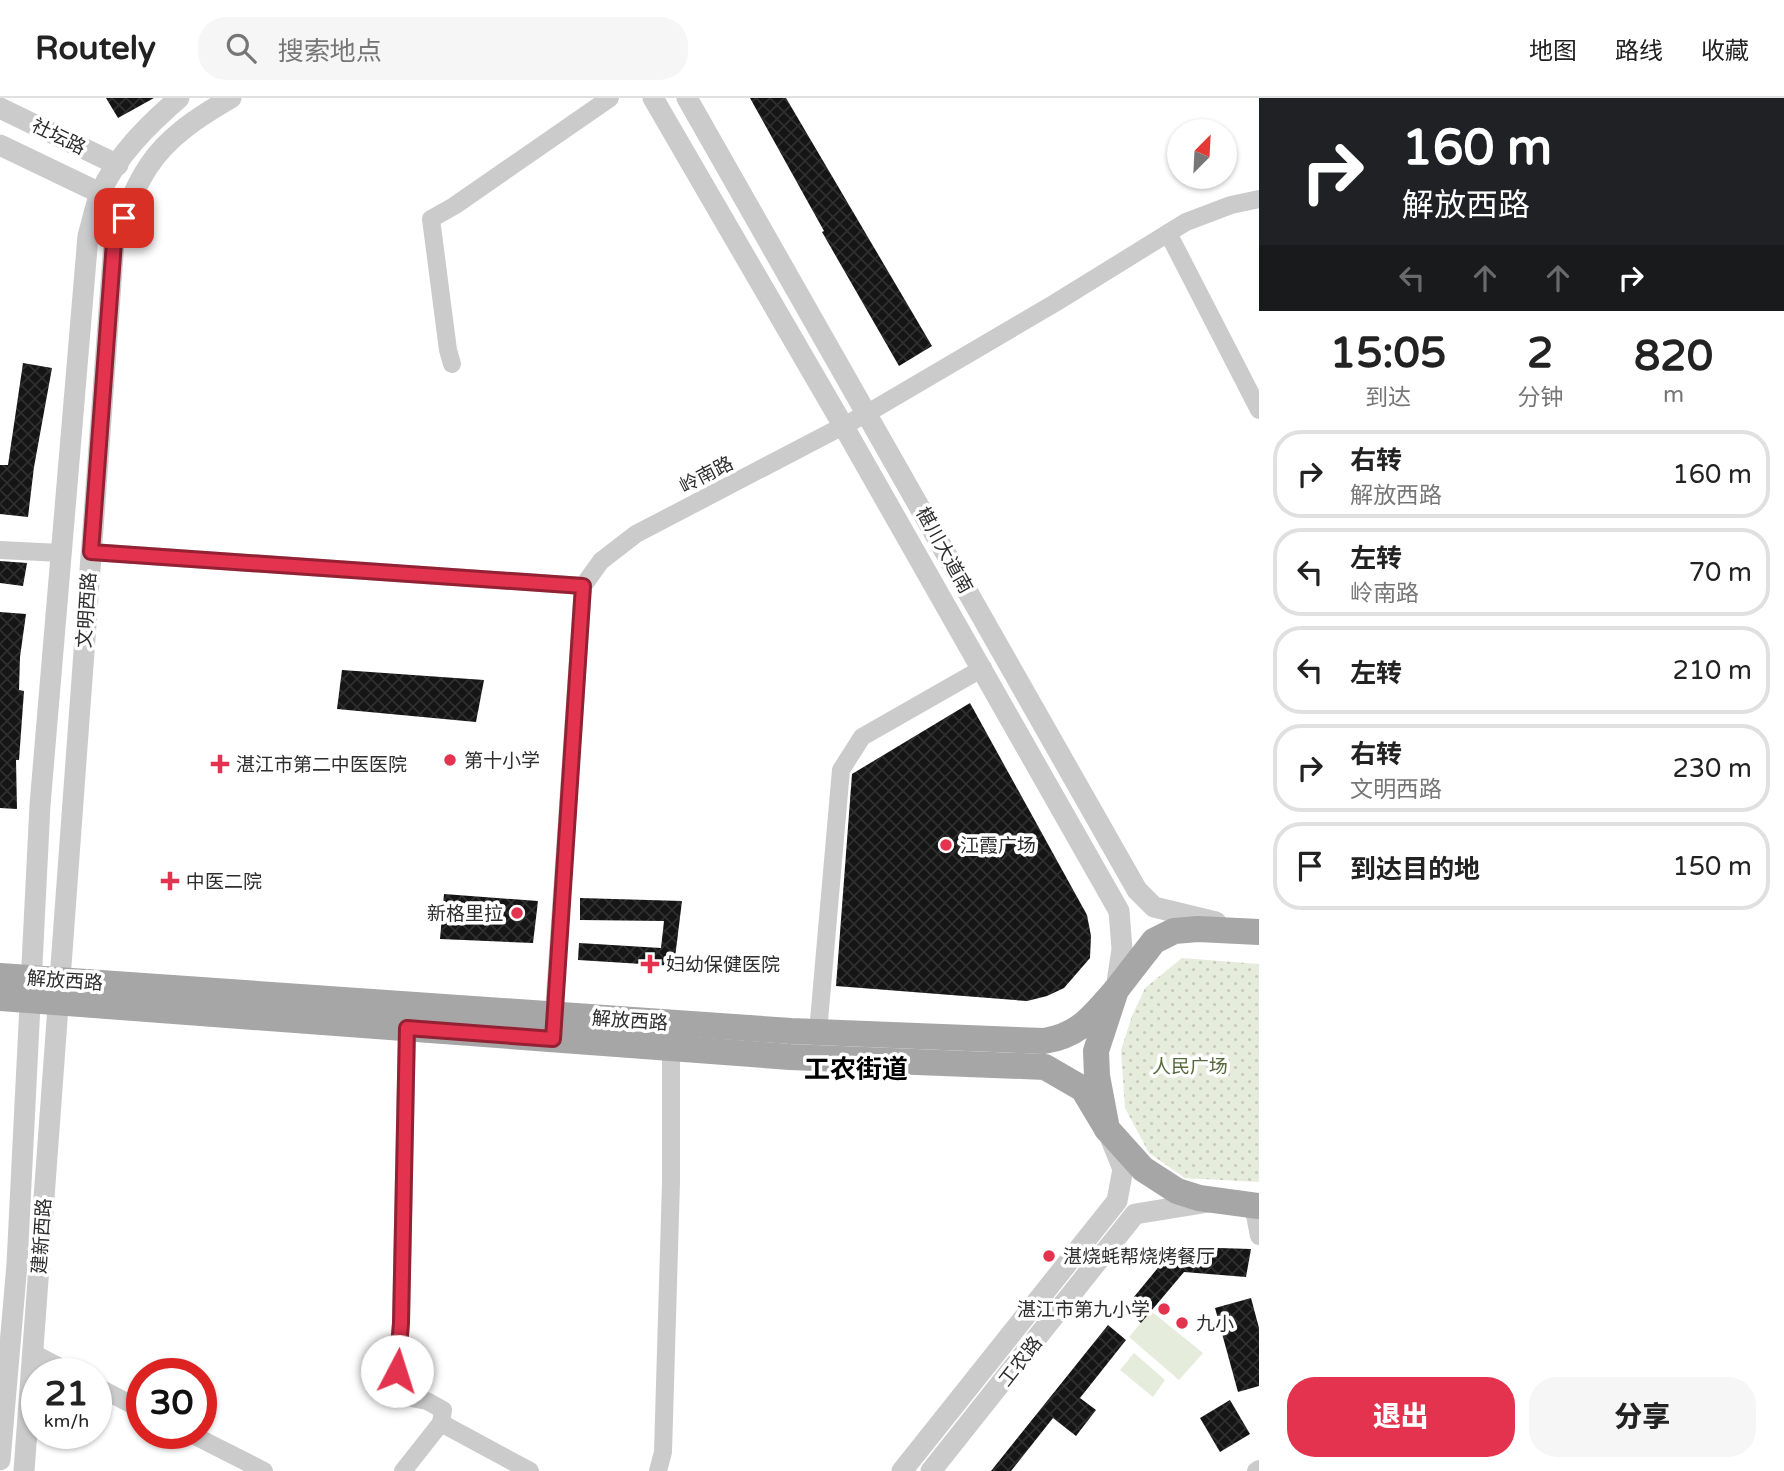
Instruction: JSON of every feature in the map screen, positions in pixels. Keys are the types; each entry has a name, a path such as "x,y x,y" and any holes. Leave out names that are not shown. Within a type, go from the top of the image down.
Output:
{"main road":[{"name":"解放西路","path":"59,991 407,1028 553,1027 818,1032 1044,1041 1062,1038 1080,1030 1116,990 1154,941 1174,931 1258,930"},
{"name":"解放西路","path":"0,976 31,989 553,1027 671,1048 790,1057 1045,1067 1083,1089 1107,1129 1143,1169 1177,1191 1240,1204"},
{"name":"解放西路","path":"0,998 31,989"},
{"path":"1107,1129 1097,1076 1096,1051 1116,990"}],"street":[{"name":"文明西路","path":"31,989 40,805 88,236 100,193 127,150 179,98"},
{"name":"文明西路","path":"59,991 114,242 133,194 149,166 198,116 231,98"},
{"path":"452,364 431,219 454,206 610,98"},
{"name":"椹川大道南","path":"653,98 983,668 1119,911 1122,949 1116,990"},
{"name":"椹川大道南","path":"687,98 1137,890 1154,907 1180,915 1258,930"},
{"name":"社坛路","path":"0,108 118,165"},
{"name":"社坛路","path":"0,145 100,193"},
{"name":"岭南路","path":"583,586 601,561 636,534 866,414 1186,222 1231,205 1259,200"},
{"path":"1168,233 1259,410"},
{"path":"0,550 61,553"},
{"path":"91,552 583,586 553,1027"},
{"path":"818,1032 841,770 862,737 983,668"},
{"name":"建新西路","path":"0,1461 9,1263 31,989"},
{"name":"建新西路","path":"24,1471 59,991"},
{"path":"403,1471 441,1423 443,1410 428,1401 395,1395 401,1323 407,1028"},
{"path":"658,1471 663,1452 671,1182 671,1048"},
{"name":"工农路","path":"902,1471 1118,1201 1122,1169 1107,1129"},
{"path":"1240,1204 1259,1236"},
{"name":"工农路","path":"931,1471 1135,1214 1240,1204"},
{"path":"33,1353 43,1358"},
{"path":"441,1423 530,1471"},
{"path":"217,1447 264,1471"}],"green space":[{"name":"人民广场","path":"1182,958 1259,964 1259,1182 1185,1178 1149,1153 1125,1108 1121,1050 1132,1016 1145,988"},
{"path":"1151,1311 1203,1353 1179,1380 1129,1337"},
{"path":"1134,1353 1165,1380 1153,1397 1120,1370"}],"building":[{"path":"106,98 154,98 118,118"},
{"path":"750,98 786,98 932,346 899,366 822,232 824,231"},
{"path":"23,363 52,368 28,517 0,514 0,465 8,465"},
{"path":"0,561 27,563 23,586 0,583"},
{"path":"0,612 26,614 20,657 19,690 24,691 19,760 16,760 17,809 0,808"},
{"path":"342,670 484,680 476,722 337,709"},
{"name":"江霞广场","path":"970,703 1087,915 1091,936 1090,958 1064,988 1027,1001 836,986 852,774"},
{"path":"444,894 538,901 533,943 440,939"},
{"path":"580,898 682,901 674,966 578,960 579,943 661,948 664,921 580,920"},
{"path":"1187,1247 1251,1249 1246,1277 1184,1272 1141,1323 1124,1309 1166,1258"},
{"path":"1251,1298 1259,1328 1259,1386 1238,1392 1215,1308"},
{"path":"1108,1325 1126,1340 1080,1398 1096,1410 1076,1436 1053,1418 1011,1471 991,1471"},
{"path":"1230,1400 1250,1434 1220,1452 1200,1418"}],"place":[{"name":"第十小学","path":"450,760"},
{"name":"湛江市第二中医医院","path":"220,764"},
{"name":"江霞广场","path":"946,845"},
{"name":"中医二院","path":"170,881"},
{"name":"新格里拉","path":"517,913"},
{"name":"妇幼保健医院","path":"650,964"},
{"name":"湛烧蚝帮烧烤餐厅","path":"1049,1256"},
{"name":"湛江市第九小学","path":"1164,1309"},
{"name":"九小","path":"1182,1323"}],"district":[{"name":"工农街道","path":"856,1069"}],"route":[{"path":"124,218 114,242 91,552 583,586 553,1039 407,1028 401,1323 397,1371"}]}
